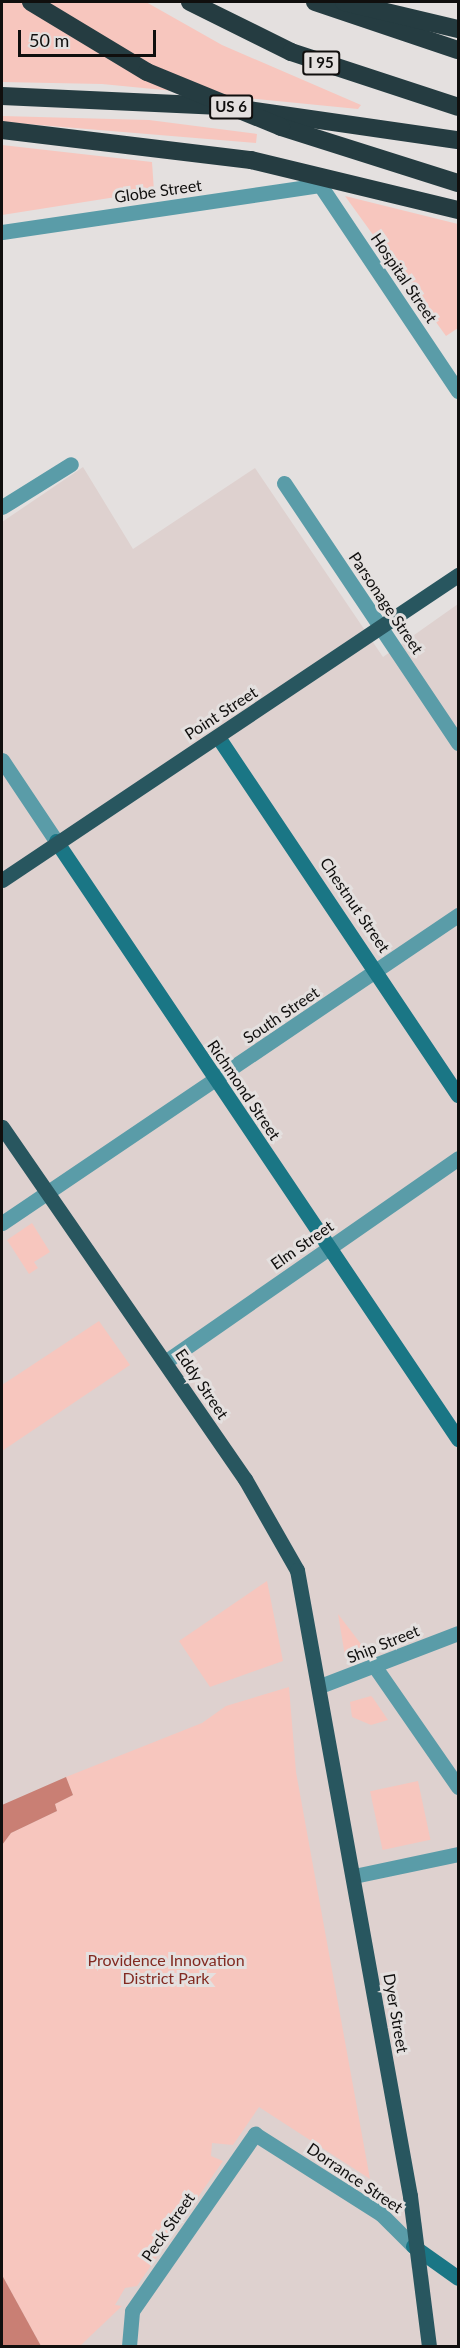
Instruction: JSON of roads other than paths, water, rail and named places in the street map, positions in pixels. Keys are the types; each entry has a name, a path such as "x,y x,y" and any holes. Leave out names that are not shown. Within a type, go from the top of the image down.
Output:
{"highway":[{"path":"31,2 121,58 224,107 459,183"},
{"name":"I 95","path":"190,2 291,52 459,107"},
{"path":"315,2 459,50"},
{"path":"344,2 459,29"},
{"name":"US 6","path":"2,96 221,106 459,140"},
{"path":"2,130 156,145 297,169 459,210"}],"main road":[{"name":"Point Street","path":"2,880 56,841 459,575"},
{"name":"Eddy Street","path":"2,1127 165,1362 287,1547 308,1611 320,1686"},
{"name":"Dyer Street","path":"320,1686 410,2196 413,2246 429,2346"}],"street":[{"name":"Globe Street","path":"2,232 320,185"},
{"name":"Hospital Street","path":"320,185 459,391"},
{"path":"2,507 71,464"},
{"name":"Parsonage Street","path":"284,483 459,743"},
{"name":"Chestnut Street","path":"218,736 459,1095"},
{"name":"Richmond Street","path":"2,760 459,1439"},
{"name":"South Street","path":"2,1223 378,972 459,915"},
{"name":"Elm Street","path":"165,1362 459,1158"},
{"name":"Ship Street","path":"320,1686 375,1667 459,1633"},
{"path":"375,1667 459,1787"},
{"path":"354,1876 459,1854"},
{"name":"Dorrance Street","path":"255,2134 387,2219 413,2246 459,2278"},
{"name":"Peck Street","path":"129,2346 132,2311 255,2134"}],"park label":[{"name":"Providence Innovation District Park","path":"166,1969"}]}
